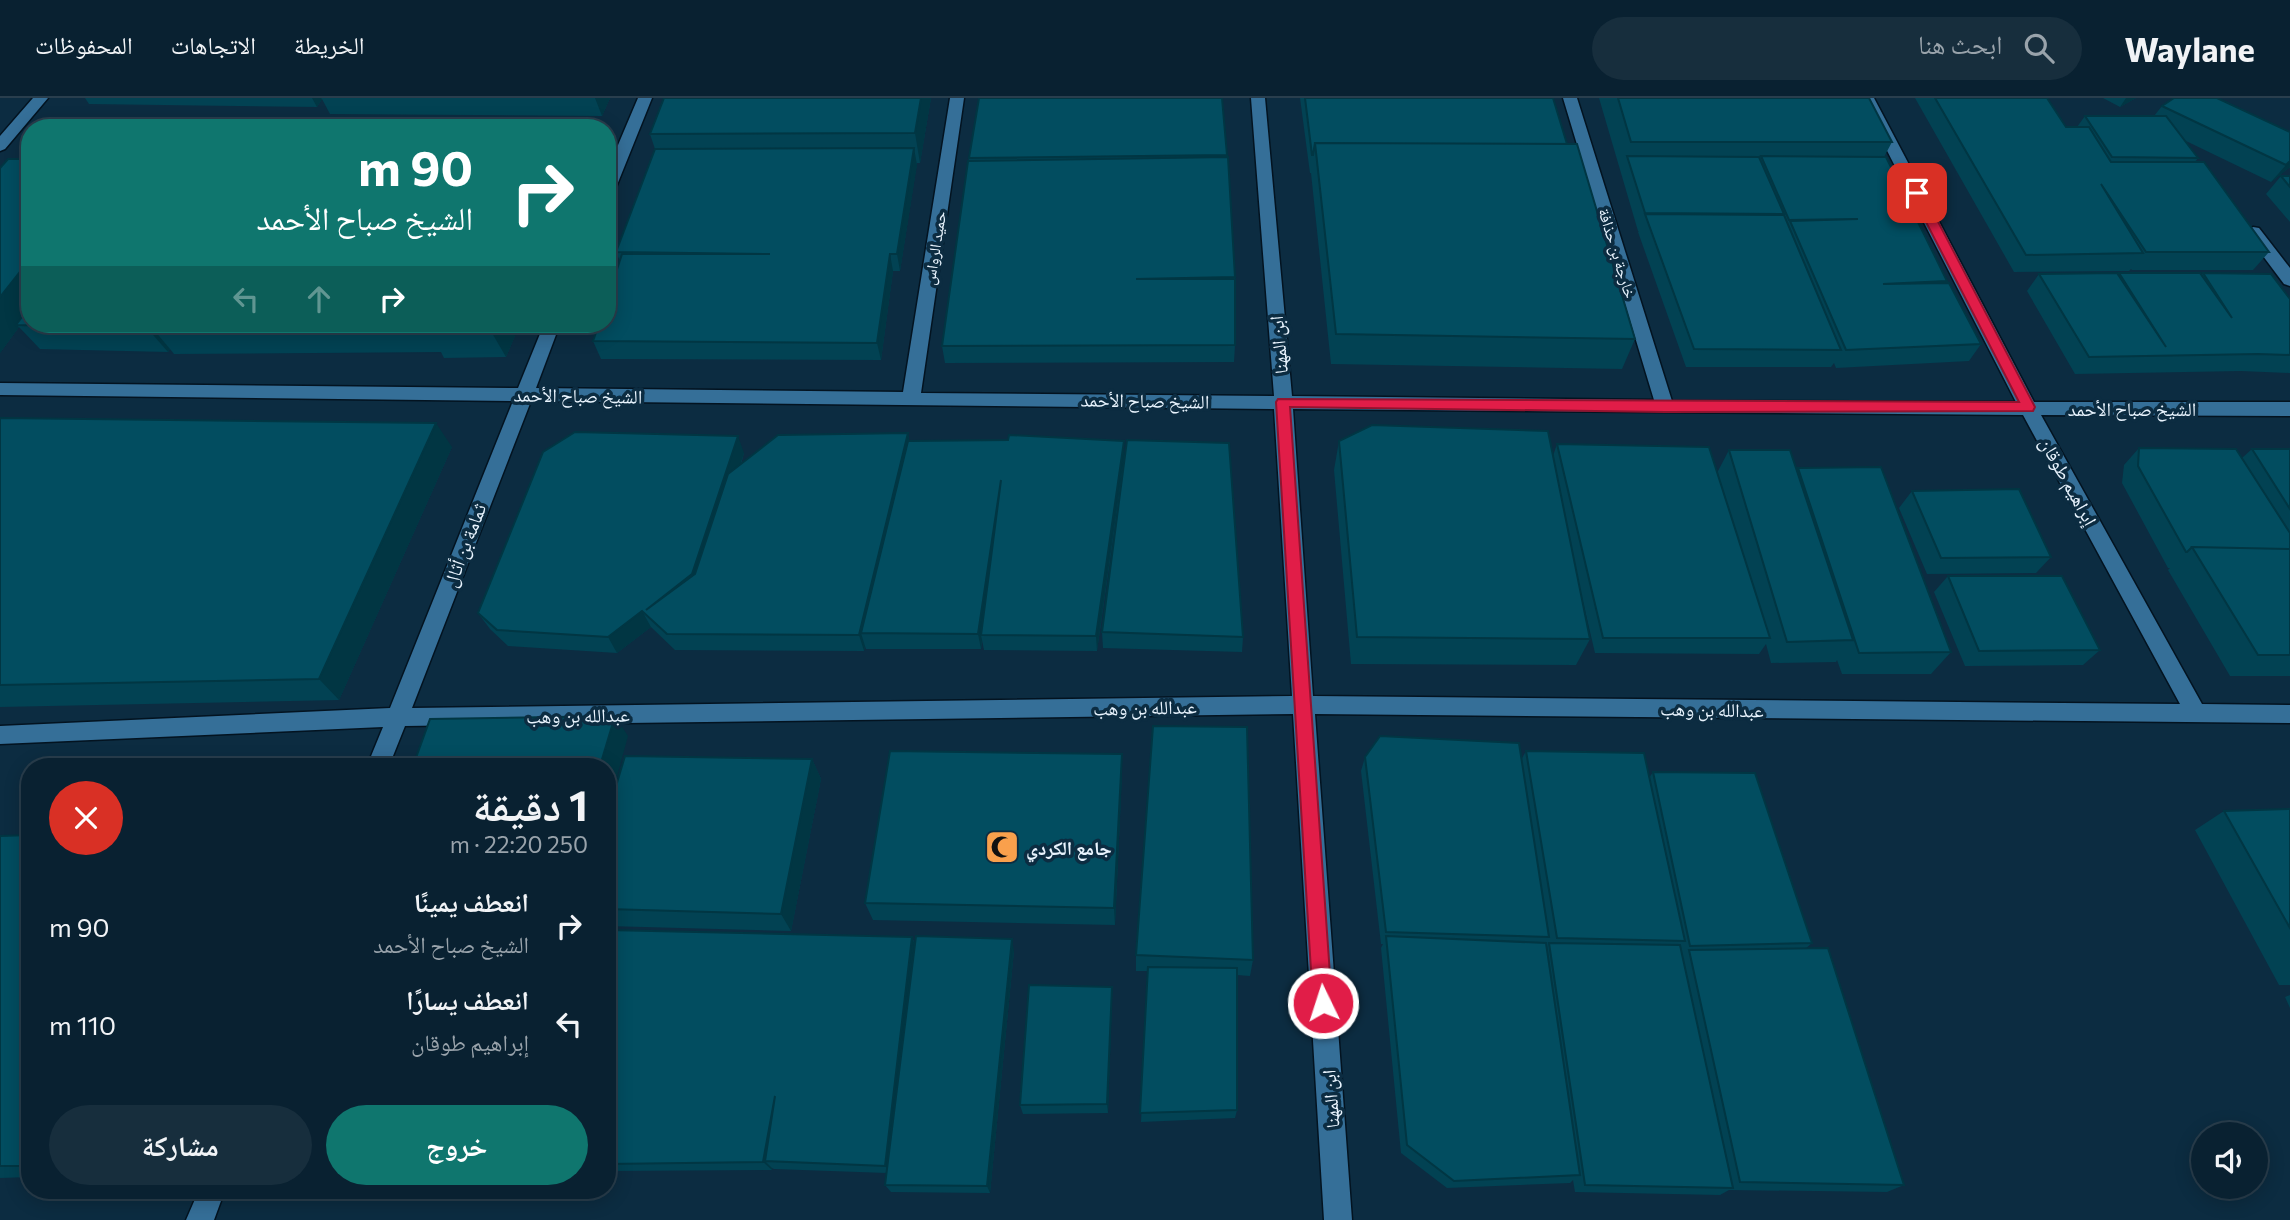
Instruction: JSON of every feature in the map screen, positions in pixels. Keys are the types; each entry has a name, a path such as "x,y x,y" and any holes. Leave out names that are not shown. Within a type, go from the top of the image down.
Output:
{"street":[{"path":"28,119 41,98"},
{"path":"616,168 645,98"},
{"name":"حميد الرواس","path":"911,398 957,98"},
{"name":"ابن المهنا","path":"1258,98 1283,402 1301,705 1338,1220"},
{"name":"خارجة بن حذافة","path":"1570,98 1665,407"},
{"name":"إبراهيم طوقان","path":"1867,98 2028,407 2196,713"},
{"path":"0,146 21,130"},
{"path":"616,138 628,138"},
{"path":"2243,218 2290,280"},
{"name":"ثمامة بن أثال","path":"381,758 548,333"},
{"name":"الشيخ صباح الأحمد","path":"0,389 1665,407 2290,409"},
{"name":"عبدالله بن وهب","path":"0,735 397,717 1301,705 2290,714"},
{"path":"200,1220 208,1199"}],"building":[{"path":"664,98 921,98 915,133 650,134"},
{"path":"979,98 1222,98 1227,155 969,158"},
{"path":"1305,98 1553,98 1567,144 1315,143 1312,155"},
{"path":"1618,98 1869,98 1892,142 1631,142"},
{"path":"1935,98 2047,98 2066,127 2089,127 2111,162 2204,162 2269,252 2146,252 2101,184 2143,253 2026,255"},
{"path":"2174,98 2217,98 2290,132 2290,161 2286,165 2162,106"},
{"path":"2085,116 2166,116 2198,158 2112,157"},
{"path":"1315,143 1577,144 1635,339 1336,334"},
{"path":"914,148 897,254 890,254 877,343 593,341 596,333 616,333 616,272 622,254 770,254 616,252 655,149"},
{"path":"1627,156 1759,157 1784,214 1645,213"},
{"path":"1761,156 1886,157 1947,281 1883,284 1949,283 1981,344 1846,350 1790,221 1858,219 1789,220"},
{"path":"1228,157 1235,277 1136,279 1235,279 1235,345 942,346 968,161"},
{"path":"8,159 21,159 21,270 0,297 0,168"},
{"path":"2281,176 2290,176 2290,187"},
{"path":"1645,214 1784,215 1841,350 1694,349"},
{"path":"2117,273 2166,347 2119,273 2200,273 2232,318 2203,273 2271,274 2290,299 2290,355 2089,357 2039,274"},
{"path":"430,333 492,333 430,334"},
{"path":"0,418 436,423 319,679 0,685"},
{"path":"1372,425 1548,431 1590,639 1357,637 1339,441"},
{"path":"575,432 738,436 692,574 646,610 695,574 728,474 778,435 908,433 859,635 667,634 642,611 608,637 497,630 478,613 543,452"},
{"path":"1009,435 1124,441 1096,636 981,635 1001,480 978,634 861,633 908,441 1008,440"},
{"path":"1127,440 1229,443 1243,637 1102,632"},
{"path":"1557,444 1709,447 1770,638 1603,638"},
{"path":"2139,448 2236,449 2290,533 2290,549 2192,547 2186,552 2138,466"},
{"path":"2252,449 2290,449 2290,509"},
{"path":"1729,450 1790,450 1853,640 1787,642"},
{"path":"1881,467 1951,652 1859,653 1798,468"},
{"path":"2019,489 2051,557 1941,558 1912,491"},
{"path":"2192,547 2290,549 2290,655 2258,655"},
{"path":"1948,576 2062,576 2100,650 1979,651"},
{"path":"615,716 602,758 416,758 430,719"},
{"path":"1153,726 1247,727 1253,960 1136,955"},
{"path":"1380,736 1519,743 1549,937 1386,932 1365,757"},
{"name":"جامع الكردي","path":"890,751 1122,754 1114,908 865,903"},
{"path":"1526,751 1644,753 1685,941 1557,938"},
{"path":"625,756 812,759 781,914 616,909 616,786"},
{"path":"1653,772 1755,773 1812,943 1690,946"},
{"path":"2290,809 2290,928 2224,811"},
{"path":"21,835 21,1166 0,1166 0,836"},
{"path":"616,930 912,937 885,1166 765,1161 775,1096 763,1162 616,1164"},
{"path":"916,936 1012,939 987,1186 885,1185"},
{"path":"1386,936 1546,943 1580,1175 1454,1181 1407,1145"},
{"path":"1549,943 1680,945 1733,1188 1585,1185"},
{"path":"1828,948 1904,1185 1740,1182 1689,950"},
{"path":"1148,967 1237,968 1237,1110 1140,1113"},
{"path":"1029,985 1112,987 1107,1104 1020,1105"}],"place":[{"name":"جامع الكردي","path":"1002,847"}],"route":[{"path":"1323,1003 1301,705 1283,402 1665,407 2028,407 1917,193"}]}
